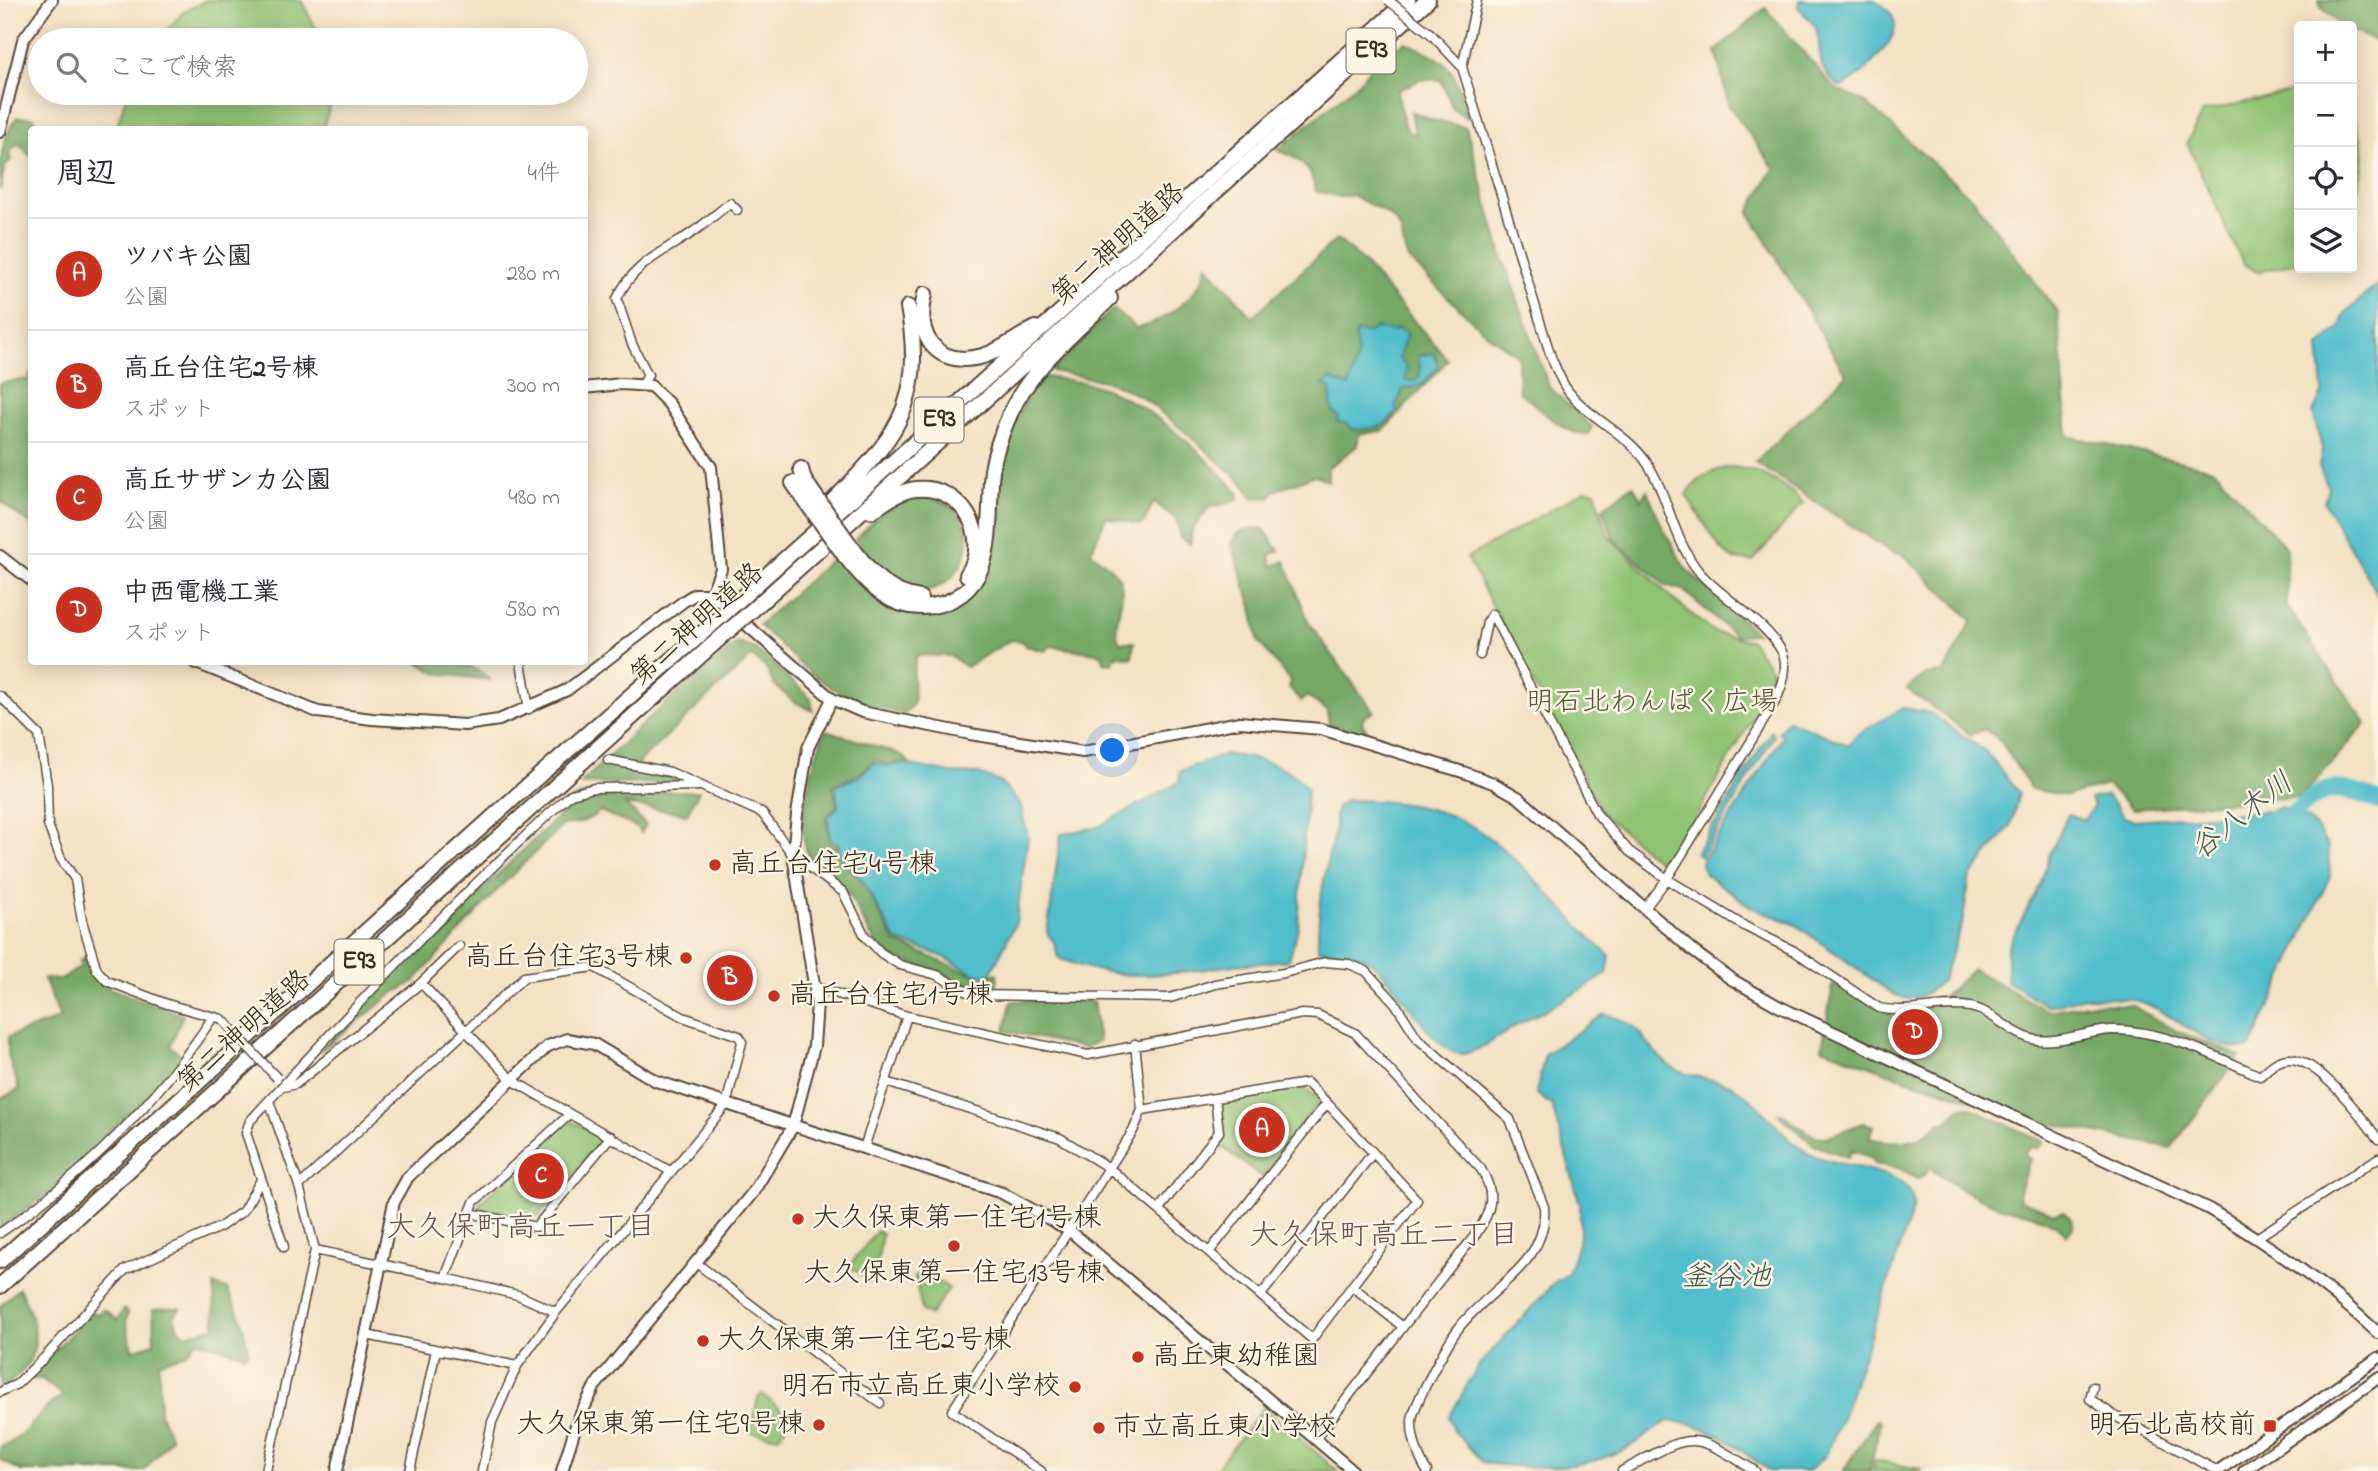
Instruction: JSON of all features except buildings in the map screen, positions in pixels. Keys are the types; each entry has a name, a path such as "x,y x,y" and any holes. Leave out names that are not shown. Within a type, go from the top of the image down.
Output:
{"highway":[{"name":"第二神明道路","path":"0,1261 525,788 1052,320 1148,249 1295,100 1408,0"},
{"name":"第二神明道路","path":"0,1286 749,613 1148,249 1428,0"},
{"path":"793,482 813,503 881,596 897,603 926,607 941,605 969,588 982,568 987,554 993,467 1001,435 1023,389 1148,249"},
{"path":"925,294 920,312 922,329 939,352 953,356 981,356 1052,320"},
{"path":"777,564 807,527 879,453 901,418 909,400 914,368 908,307"},
{"path":"801,469 813,503"},
{"path":"848,523 893,497 911,490 933,490 953,498 965,508 975,526 977,542 973,566 966,577 956,588 932,598 908,597 886,586 849,552"}],"street":[{"path":"32,28 52,0"},
{"path":"1388,0 1431,34 1462,67 1551,358 1567,390 1634,447 1647,463 1686,551 1700,573 1760,627 1781,650 1784,659 1781,689 1775,702 1667,879 1645,908"},
{"path":"1462,67 1477,0"},
{"path":"0,132 23,40 28,33"},
{"path":"643,384 648,375 632,344 617,299 624,284 656,253 691,233 730,203 737,210"},
{"path":"588,388 643,384 652,386 669,404 711,467 721,569 711,594"},
{"path":"0,556 28,578"},
{"path":"201,665 318,712 372,719 465,725 499,720 568,690 684,601 695,594 711,594 832,699 862,712 916,724 1083,752 1240,722 1321,729 1397,750 1493,783 1546,820 1693,951 1779,1006 2167,1189 2258,1237 2315,1277 2378,1333"},
{"path":"1480,655 1487,622 1492,614 1597,814 1629,851 1667,879 1746,927 1794,951 1879,1008 1892,1011 1968,1007 1982,1011 2012,1031 2033,1039 2113,1030 2138,1034 2171,1041 2260,1076 2280,1061 2303,1062 2338,1091 2378,1139"},
{"path":"522,665 529,709"},
{"path":"0,696 39,735 47,785 48,825 61,859 75,879 82,920 97,970 107,981 167,1004 218,1018 283,1087"},
{"path":"562,1471 577,1422 595,1386 754,1191 793,1126 814,1046 816,987 793,855 808,748 832,699"},
{"path":"608,760 670,772 762,813 793,855 843,892 865,936 881,953 900,965 937,975 972,995 1170,998 1228,981 1284,973 1325,962 1349,964 1366,971 1378,983 1418,1039 1510,1119 1544,1207 1545,1222 1540,1239 1518,1272 1457,1330 1413,1416 1415,1440 1427,1471"},
{"path":"284,1247 246,1133 250,1121 300,1065 404,955 571,794 594,788 703,786"},
{"path":"283,1087 296,1084 421,983 458,946"},
{"path":"299,1186 524,977 594,967 683,1017 739,1036 742,1042 726,1105 556,1312 517,1366 492,1422 482,1471"},
{"path":"421,983 512,1080 670,1171"},
{"path":"816,987 907,1016 1088,1055 1302,1014 1318,1015 1355,1034 1481,1169 1489,1182 1491,1208 1482,1226 1315,1439"},
{"path":"864,1148 907,1016"},
{"path":"0,1233 51,1196 143,1109 218,1018"},
{"path":"337,1471 394,1202 408,1177 548,1046 559,1040 578,1039 594,1044 656,1081 1002,1193 1069,1230 1353,1471"},
{"path":"1041,1471 952,1411 1133,1131 1142,1110 1135,1044"},
{"path":"886,1082 1060,1138 1109,1168 1312,1339 1417,1200 1307,1083 1142,1110"},
{"path":"1158,1209 1219,1132 1216,1098"},
{"path":"266,1471 316,1250 299,1186 269,1101"},
{"path":"1210,1251 1327,1103"},
{"path":"445,1278 474,1202 570,1114"},
{"path":"470,1213 536,1227 611,1136"},
{"path":"1261,1295 1373,1153"},
{"path":"2258,1237 2378,1158"},
{"path":"0,1392 17,1384 125,1270 220,1227 243,1211 261,1180"},
{"path":"316,1250 518,1295 556,1312"},
{"path":"695,1262 880,1403"},
{"path":"1352,1286 1403,1327"},
{"path":"366,1335 517,1366"},
{"path":"410,1471 436,1350"},
{"path":"2093,1387 2090,1399 2115,1416 2218,1471 2378,1358"},
{"path":"2245,1471 2378,1378"},
{"path":"1622,1471 1678,1442 1697,1439 1714,1444 1755,1471"}],"green space":[{"path":"206,0 301,0 317,28 169,28 183,12"},
{"path":"2319,0 2378,0 2378,42 2357,33 2357,21 2336,21 2320,6"},
{"path":"1765,8 1834,88 1865,102 1973,199 2058,313 2068,436 2214,469 2287,549 2287,606 2366,724 2301,797 2133,809 2106,785 2067,796 2031,789 2000,740 1984,729 1971,735 1907,689 1924,675 1943,673 1972,620 1902,554 1891,552 1755,462 1846,375 1749,212 1774,168 1729,106 1716,51"},
{"path":"1405,42 1435,56 1450,70 1469,119 1453,109 1441,80 1419,80 1397,91 1404,123 1409,133 1415,134 1411,111 1429,119 1466,127 1502,256 1549,387 1592,427 1588,434 1578,433 1560,425 1519,392 1518,356 1484,332 1408,259 1401,232 1393,219 1353,195 1341,197 1315,191 1311,176 1303,164 1277,150 1356,85 1375,63"},
{"path":"2294,91 2294,263 2259,272 2243,264 2187,143 2202,112"},
{"path":"123,105 330,105 324,126 117,126"},
{"path":"17,117 33,117 38,126 28,126 28,154 19,143 9,152 11,160 5,166 0,190 4,143"},
{"path":"2357,128 2364,160 2357,190"},
{"path":"1337,239 1362,261 1448,360 1383,431 1359,434 1357,446 1328,468 1328,481 1315,475 1274,491 1270,498 1253,498 1242,482 1142,397 1110,382 1052,371 1062,356 1113,309 1136,328 1170,313 1191,296 1204,275 1206,264 1252,317"},
{"path":"1040,376 1100,387 1127,399 1179,435 1239,493 1237,501 1208,508 1192,531 1190,544 1180,538 1177,520 1154,502 1142,525 1106,517 1091,552 1120,580 1122,596 1117,635 1120,642 1134,642 1132,658 1116,655 1112,664 1104,662 1102,654 1050,646 1046,651 1026,646 1022,641 1011,640 966,667 951,656 917,655 913,673 914,703 905,714 860,702 824,683 759,625 835,556 871,594 901,611 934,613 963,601 985,576 992,560 996,540 1000,462 1014,424"},
{"path":"28,379 28,523 0,501 0,383"},
{"path":"1730,467 1770,478 1803,503 1753,561 1733,559 1721,549 1686,495 1705,476"},
{"path":"1633,485 1641,499 1647,490 1661,524 1685,568 1757,633 1736,636 1683,590 1665,585 1613,539 1603,508"},
{"name":"明石北わんぱく広場","path":"1585,490 1595,491 1608,536 1674,600 1714,632 1751,641 1772,670 1755,714 1675,853 1663,865 1603,814 1467,558"},
{"path":"920,496 948,505 964,521 968,541 963,561 951,578 932,589 910,590 886,579 855,540 892,506"},
{"path":"1264,529 1279,551 1270,555 1272,566 1285,561 1309,623 1374,712 1364,717 1362,724 1372,736 1329,725 1327,711 1307,696 1301,701 1289,688 1290,681 1258,641 1252,607 1231,542 1241,531"},
{"path":"737,643 754,648 811,698 813,711 793,701 774,685 766,668 752,656 637,764 685,783 580,784 649,718"},
{"path":"422,665 466,666 490,680 436,673"},
{"path":"826,730 901,755 909,762 885,764 875,760 860,774 833,785 837,806 826,818 830,843 837,846 845,864 864,883 895,942 985,978 997,973 995,988 977,990 953,981 944,973 896,959 876,945 849,894 810,860 803,832 806,795 815,758"},
{"path":"699,791 687,814 625,804 646,825 641,833 636,827 600,811 584,821 564,824 501,886 414,982 394,993 320,1051 361,1006 567,808 571,799 591,792"},
{"path":"86,957 94,975 107,987 183,1015 170,1046 183,1056 164,1081 109,1132 100,1148 58,1186 0,1228 0,1099 19,1089 8,1055 8,1037 60,1018 44,979 63,979 81,966 80,960"},
{"path":"1973,969 2048,1011 2092,1003 2133,1006 2177,1031 2240,1056 2171,1148 2044,1122 1908,1080 1822,1048 1833,984 1893,1012 1936,1004"},
{"path":"1038,999 1093,1002 1099,1041 1084,1048 1005,1031 1011,1002"},
{"path":"1304,1087 1318,1099 1317,1106 1262,1177 1217,1143 1226,1128 1220,1107 1223,1101"},
{"path":"1967,1106 2044,1142 2037,1149 2032,1146 2024,1154 2030,1159 2019,1191 2020,1200 2054,1213 2063,1211 2071,1219 2073,1227 2067,1235 2053,1223 1996,1205 1969,1193 1928,1167 1927,1173 1918,1178 1899,1168 1875,1164 1871,1157 1852,1151 1848,1157 1814,1145 1778,1114 1782,1113 1815,1136 1829,1136 1864,1123 1873,1126 1869,1138 1897,1141 1925,1135 1939,1122 1948,1122 1959,1108"},
{"path":"571,1121 598,1135 599,1142 539,1216 522,1220 479,1208 480,1203 566,1122"},
{"path":"877,1231 882,1234 874,1284 849,1266"},
{"path":"923,1273 949,1288 930,1316 922,1311 915,1277"},
{"path":"214,1285 227,1289 241,1318 249,1352 244,1355 197,1340 187,1353 159,1363 160,1414 171,1438 144,1471 21,1471 0,1460 0,1447 18,1437 46,1408 63,1396 42,1379 31,1379 32,1373 93,1311 98,1315 104,1309 117,1320 124,1309 128,1313 126,1321 132,1350 154,1343 153,1309 180,1308 174,1317 178,1328 186,1335 215,1327"},
{"path":"19,1288 32,1318 35,1344 25,1368 0,1389 0,1306"},
{"path":"762,1394 789,1416 789,1423 778,1437 750,1432 758,1398"},
{"path":"1263,1408 1338,1471 1214,1471"},
{"path":"1877,1419 1880,1422 1870,1471 1843,1471"},
{"path":"1875,1460 1921,1469 1921,1471 1873,1471"}],"water":[{"path":"1800,0 1875,0 1893,18 1893,33 1873,62 1855,79 1840,87 1822,66 1816,28 1798,7"},
{"path":"2378,284 2378,596 2324,502 2328,487 2319,466 2322,450 2313,412 2323,392 2319,346 2339,329 2345,313"},
{"path":"1375,328 1394,331 1396,328 1407,333 1399,358 1406,367 1406,381 1416,380 1420,374 1419,355 1434,353 1438,366 1422,385 1403,389 1395,407 1398,410 1384,425 1354,430 1348,424 1337,422 1339,417 1332,411 1330,388 1323,385 1331,379 1349,387 1358,354 1355,336 1357,332 1367,333"},
{"path":"1903,708 1930,713 1985,751 2019,793 2011,825 1970,876 1962,924 1942,981 1925,994 1908,999 1893,994 1796,925 1750,906 1705,874 1701,863 1783,736 1778,733 1788,720 1848,745 1856,735"},
{"path":"1771,731 1774,736 1701,857 1696,853"},
{"path":"1226,754 1281,767 1300,780 1307,789 1298,928 1289,960 1135,975 1098,971 1058,958 1054,942 1047,933 1061,834 1098,827 1179,782 1180,771"},
{"path":"873,763 886,766 906,764 950,773 979,774 1000,782 1020,803 1028,836 1016,922 990,975 973,973 944,957 896,940 864,883 839,852 839,844 830,840 828,817 838,807 836,786 861,776"},
{"path":"2107,795 2124,817 2133,820 2270,811 2282,807 2308,819 2328,846 2330,876 2251,1047 2222,1045 2138,1001 2090,997 2047,1006 2007,981 2007,948 2041,883 2049,856 2068,815 2084,820 2094,806 2090,799"},
{"path":"1347,800 1394,802 1425,808 1454,817 1487,836 1524,868 1610,956 1607,974 1485,1046 1462,1054 1452,1052 1428,1031 1392,984 1370,961 1351,954 1318,950 1320,906 1335,831 1336,810"},
{"name":"釜谷池","path":"1604,1014 1635,1028 1673,1068 1739,1090 1790,1140 1810,1154 1891,1177 1911,1195 1913,1209 1843,1416 1825,1456 1809,1471 1769,1471 1723,1437 1692,1424 1667,1421 1639,1441 1604,1458 1553,1467 1483,1463 1455,1432 1449,1417 1478,1366 1555,1282 1568,1274 1580,1237 1580,1204 1552,1106 1536,1093 1545,1054"}],"waterway":[{"name":"谷八木川","path":"2278,826 2314,797 2333,789 2345,790 2378,801"}],"place":[{"name":"高丘台住宅4号棟","path":"715,865"},
{"name":"高丘台住宅3号棟","path":"686,958"},
{"name":"高丘台住宅2号棟","path":"730,978"},
{"name":"高丘台住宅1号棟","path":"774,996"},
{"name":"中西電機工業","path":"1915,1032"},
{"name":"ツバキ公園","path":"1262,1130"},
{"name":"高丘サザンカ公園","path":"541,1176"},
{"name":"大久保東第一住宅1号棟","path":"798,1219"},
{"name":"大久保東第一住宅13号棟","path":"954,1246"},
{"name":"大久保東第一住宅2号棟","path":"703,1341"},
{"name":"高丘東幼稚園","path":"1138,1357"},
{"name":"明石市立高丘東小学校","path":"1075,1387"},
{"name":"大久保東第一住宅9号棟","path":"819,1425"},
{"name":"明石北高校前","path":"2270,1426"},
{"name":"市立高丘東小学校","path":"1099,1428"}],"district":[{"name":"大久保町高丘一丁目","path":"521,1229"},
{"name":"大久保町高丘二丁目","path":"1384,1237"}]}
